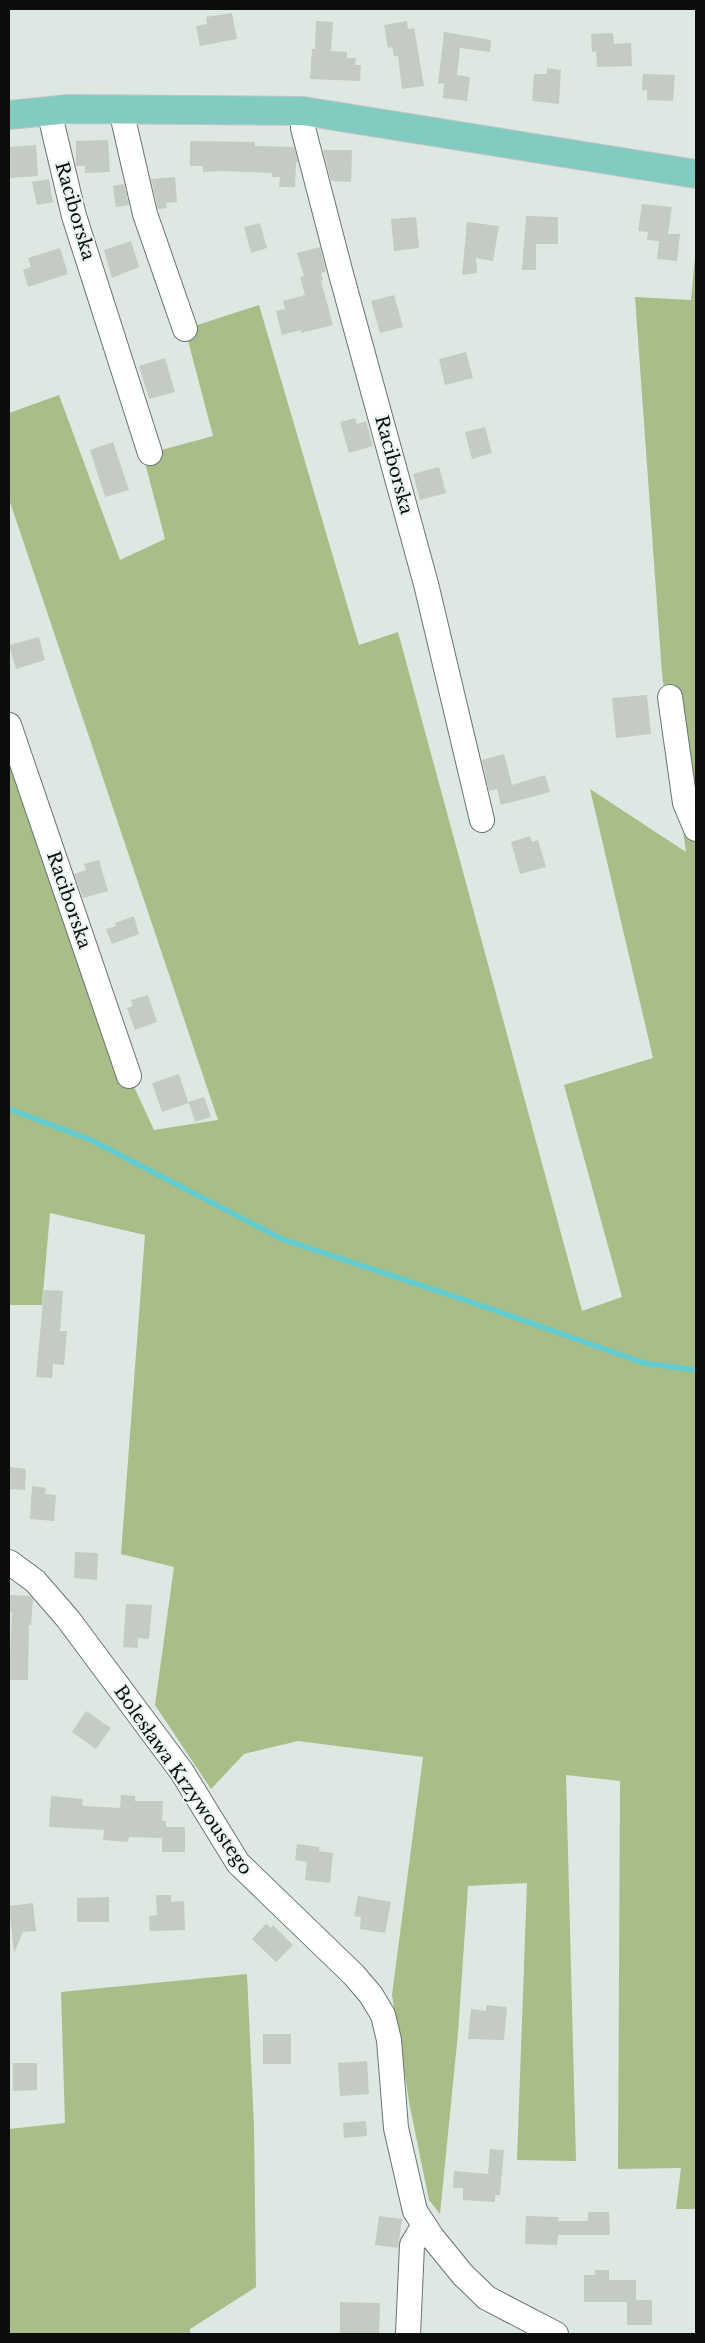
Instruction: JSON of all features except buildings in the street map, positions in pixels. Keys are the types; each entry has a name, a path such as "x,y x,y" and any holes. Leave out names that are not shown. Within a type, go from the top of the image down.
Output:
{"main road":[{"path":"9,115 49,111 121,110 303,111 696,174"}],"street":[{"path":"121,110 145,214 185,329"},
{"name":"Raciborska","path":"49,111 74,216 150,453"},
{"name":"Raciborska","path":"303,111 306,137 344,284 426,584 482,820"},
{"path":"670,697 685,803 696,829"},
{"name":"Raciborska","path":"9,725 129,1076"},
{"name":"Bolesława Krzywoustego","path":"9,1562 35,1582 68,1619 182,1772 238,1863 354,1975 371,1995 383,2015 389,2040 396,2128 415,2211 464,2275 487,2298 556,2334"},
{"path":"408,2334 412,2245 424,2225"}],"green space":[{"path":"696,246 696,2209 676,2209 681,2168 618,2169 620,1781 566,1775 576,2161 517,2160 527,1883 468,1886 458,2033 440,2214 429,2200 410,2107 392,1995 423,1757 298,1741 244,1754 211,1789 155,1705 174,1567 121,1554 145,1235 50,1213 42,1305 9,1305 9,725 129,1076 154,1130 218,1120 9,499 9,413 59,395 120,560 165,539 143,455 213,436 185,329 259,305 359,645 398,632 582,1311 622,1297 564,1085 653,1058 590,789 686,852 662,674 635,297 691,300"},
{"path":"247,1974 254,2126 256,2287 190,2329 190,2334 9,2334 9,2129 65,2123 61,1992"}],"waterway":[{"path":"9,1109 91,1140 282,1239 474,1303 644,1363 696,1370"}]}
